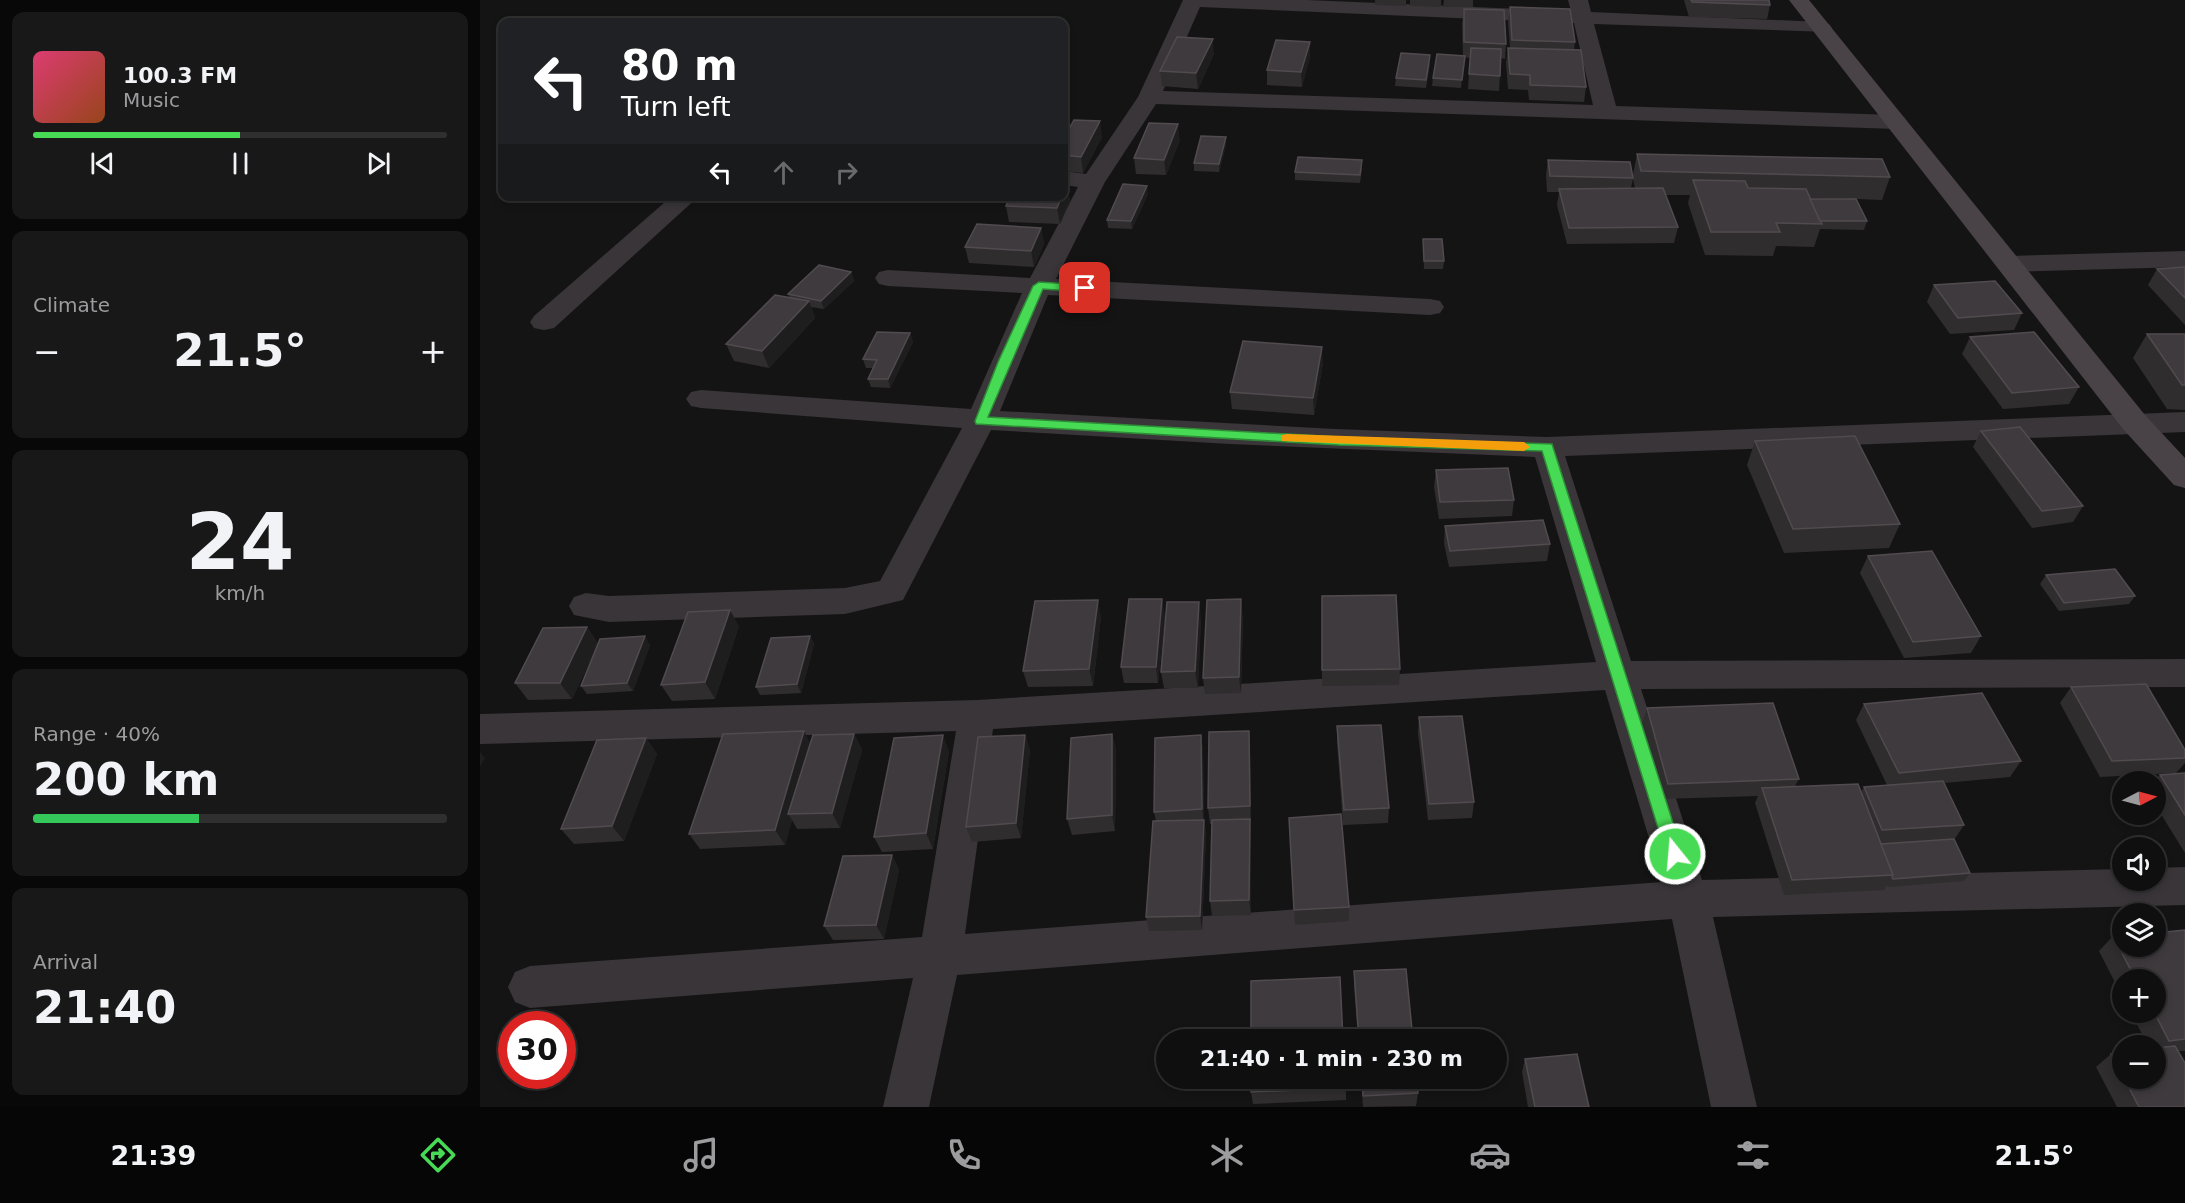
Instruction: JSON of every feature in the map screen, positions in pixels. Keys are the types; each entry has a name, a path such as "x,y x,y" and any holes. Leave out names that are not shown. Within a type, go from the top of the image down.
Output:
{"main road":[{"path":"1800,0 2134,422 2185,477"}],"street":[{"path":"585,606 609,609 845,602 891,591 981,421 1004,362 1039,286 1078,180 1149,97 1193,0 1581,10 1822,28"},
{"path":"1581,10 1606,112"},
{"path":"1149,97 1896,122"},
{"path":"544,322 681,201"},
{"path":"2009,264 2185,259"},
{"path":"888,278 1430,307"},
{"path":"701,399 981,421 1339,441 1547,447 2134,422 2185,422"},
{"path":"1547,447 1689,899 1734,1107"},
{"path":"480,729 977,715 1620,675 2185,673"},
{"path":"906,1107 940,956 977,715"},
{"path":"530,987 1689,899 2185,886"}],"building":[{"path":"1691,0 1769,0 1770,5 1692,2"},
{"path":"1510,7 1570,9 1575,42 1512,40"},
{"path":"1464,9 1504,10 1506,44 1464,42"},
{"path":"1177,37 1213,39 1196,73 1160,71"},
{"path":"1276,40 1310,42 1301,72 1267,70"},
{"path":"1471,48 1501,49 1500,76 1469,74"},
{"path":"1508,48 1581,50 1586,87 1530,85 1530,75 1510,74"},
{"path":"1401,53 1430,55 1426,80 1396,78"},
{"path":"1437,54 1465,56 1462,80 1433,78"},
{"path":"1074,120 1100,121 1081,157 1068,155 1068,131"},
{"path":"1149,123 1178,124 1164,160 1134,158"},
{"path":"1201,136 1226,137 1219,164 1194,163"},
{"path":"1637,154 1882,159 1890,177 1641,171"},
{"path":"1298,157 1362,160 1360,175 1295,172"},
{"path":"1548,160 1630,162 1633,178 1550,176"},
{"path":"1693,180 1745,181 1748,188 1806,189 1822,224 1776,223 1780,232 1711,232"},
{"path":"1123,184 1147,186 1131,221 1107,220"},
{"path":"1663,188 1678,227 1569,228 1559,189"},
{"path":"1810,199 1856,199 1867,221 1820,221"},
{"path":"1008,201 1060,201 1057,208 1006,206"},
{"path":"977,224 1041,228 1031,251 965,247"},
{"path":"1423,239 1442,239 1444,261 1424,261"},
{"path":"819,265 851,272 821,301 788,294"},
{"path":"2185,267 2185,298 2157,269"},
{"path":"1995,281 2022,313 1958,318 1934,285"},
{"path":"775,295 809,301 762,351 726,344"},
{"path":"877,332 910,333 888,379 868,379 877,360 863,359"},
{"path":"2034,332 2079,387 2012,393 1970,337"},
{"path":"2147,334 2185,334 2185,385 2182,385"},
{"path":"1243,341 1322,347 1313,398 1230,392"},
{"path":"2020,427 2083,506 2042,511 1981,431"},
{"path":"1855,436 1900,524 1793,529 1755,441"},
{"path":"1508,468 1514,500 1440,502 1436,470"},
{"path":"1543,520 1550,544 1450,551 1445,526"},
{"path":"1932,551 1981,636 1913,642 1868,556"},
{"path":"2115,569 2135,596 2064,603 2046,575"},
{"path":"1396,595 1400,669 1322,670 1322,596"},
{"path":"1129,599 1162,599 1156,667 1121,667"},
{"path":"1241,599 1239,677 1203,678 1207,600"},
{"path":"1098,600 1089,669 1023,671 1035,601"},
{"path":"1167,602 1199,602 1195,671 1161,672"},
{"path":"730,610 705,682 661,685 688,612"},
{"path":"587,627 560,683 515,683 543,628"},
{"path":"645,636 627,683 581,686 600,639"},
{"path":"810,636 797,684 756,687 771,638"},
{"path":"2146,684 2185,750 2185,758 2112,761 2071,687"},
{"path":"1982,693 2021,761 1899,773 1864,704"},
{"path":"1773,703 1799,779 1668,784 1647,708"},
{"path":"1462,716 1474,802 1429,804 1419,717"},
{"path":"1381,725 1389,808 1344,810 1337,726"},
{"path":"804,731 775,830 689,834 723,734"},
{"path":"1249,731 1250,806 1208,808 1209,732"},
{"path":"854,734 832,813 788,814 813,735"},
{"path":"1112,734 1112,815 1067,819 1071,738"},
{"path":"943,735 926,833 874,837 894,738"},
{"path":"1025,735 1016,823 966,827 978,737"},
{"path":"1201,735 1202,809 1154,812 1155,738"},
{"path":"646,738 612,826 561,829 597,740"},
{"path":"2185,773 2185,815 2166,785 2166,775"},
{"path":"1943,781 1964,825 1882,830 1864,787"},
{"path":"1858,784 1893,875 1792,880 1762,788"},
{"path":"1341,814 1349,907 1294,910 1289,818"},
{"path":"1250,819 1249,900 1210,901 1212,820"},
{"path":"1204,820 1200,916 1146,917 1153,821"},
{"path":"1954,839 1970,873 1893,879 1881,844"},
{"path":"892,855 876,925 824,926 843,856"},
{"path":"2185,930 2185,1039 2169,1041 2160,1023 2166,1023 2166,969 2130,969 2124,957 2166,957 2166,932"},
{"path":"1406,969 1412,1029 1358,1029 1354,971"},
{"path":"1340,977 1342,1029 1251,1029 1251,981"},
{"path":"2175,1046 2185,1063 2185,1107 2139,1107 2130,1089 2166,1089 2166,1047"},
{"path":"1577,1054 1589,1107 1535,1107 1525,1059"},
{"path":"1251,1089 1322,1089 1251,1092"},
{"path":"1363,1089 1418,1089 1418,1093 1363,1096"}],"slow traffic":[{"path":"1287,438 1524,447"}],"route":[{"path":"1085,288 1039,286 1004,362 981,421 1339,441 1547,447 1675,854"}]}
